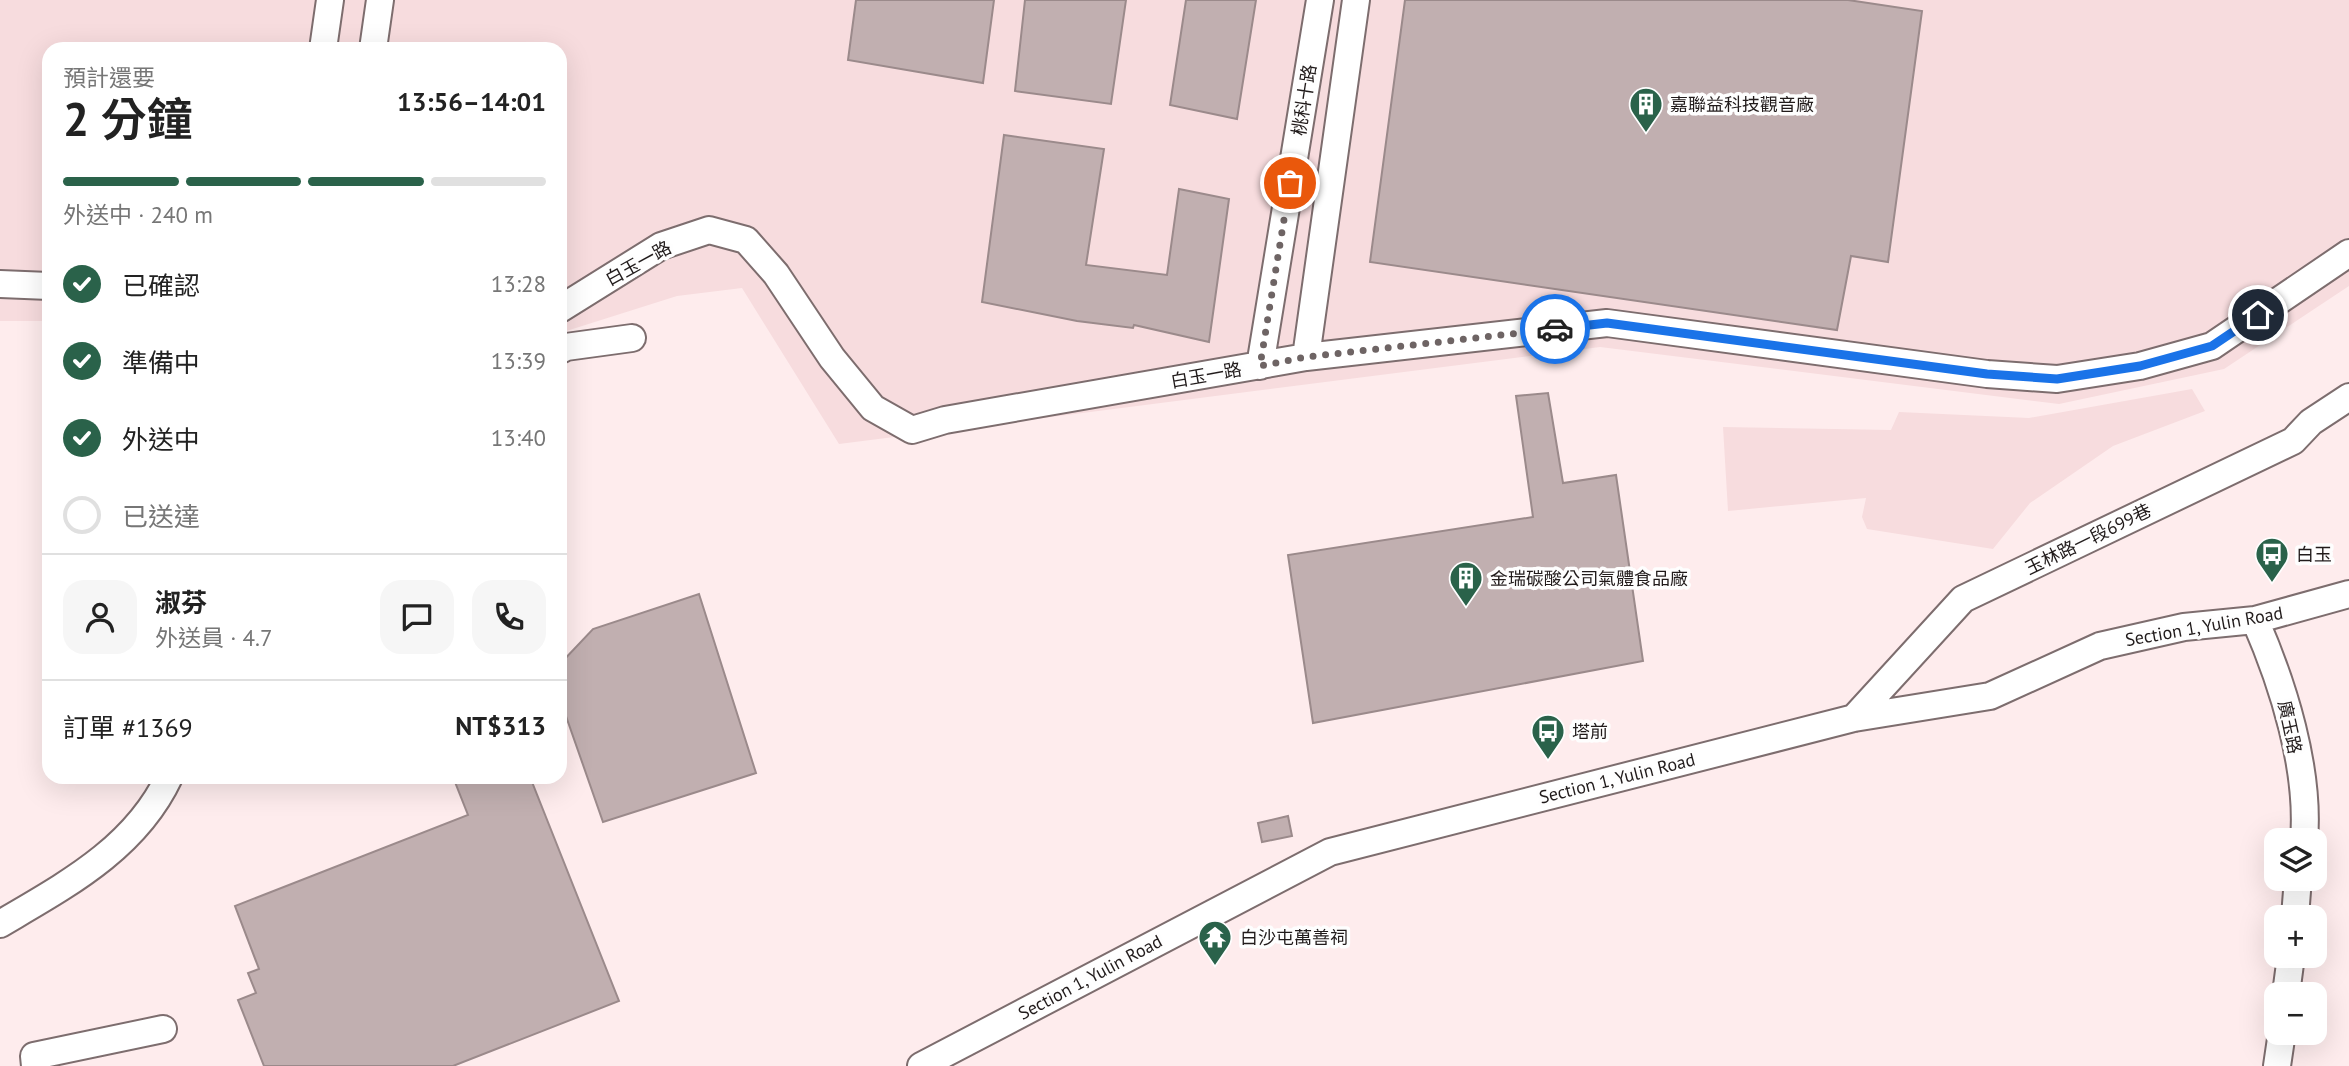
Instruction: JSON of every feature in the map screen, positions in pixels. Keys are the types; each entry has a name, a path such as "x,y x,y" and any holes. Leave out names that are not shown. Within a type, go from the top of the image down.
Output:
{"street":[{"path":"324,42 330,0"},
{"path":"374,42 380,0"},
{"name":"桃科十路","path":"1260,366 1320,0"},
{"name":"桃科十路","path":"1306,357 1356,0"},
{"name":"白玉一路","path":"567,305 661,246 709,230 746,240 776,274 832,358 873,408 912,430 944,420 1306,357 1607,323 1987,374 2057,379 2140,366 2212,346 2349,253"},
{"path":"0,284 42,286"},
{"path":"567,346 632,338"},
{"name":"玉林路一段699巷","path":"1854,718 1964,599 2293,441 2312,422 2349,397"},
{"name":"Section 1, Yulin Road","path":"921,1066 1330,852 1854,718 1990,696 2100,646 2184,627 2255,620 2349,594"},
{"name":"廣玉路","path":"2255,620 2277,672 2291,727 2301,778 2303,828"},
{"path":"0,923 80,877 138,828 157,802 166,784"},
{"path":"35,1066 34,1056 163,1029"},
{"path":"2277,1066 2279,1045"}],"shaded area":[{"path":"0,0 2349,0 2349,286 2224,369 2059,404 1600,347 839,444 742,288 677,296 567,331 567,42 42,42 42,321 0,321"},
{"path":"2192,389 2205,411 2113,446 2030,503 1993,549 1867,529 1862,517 1866,498 1728,511 1723,427 1891,430 1899,412 2029,418"}],"building":[{"path":"856,0 994,0 983,83 848,60"},
{"path":"1025,0 1126,0 1111,104 1015,91"},
{"path":"1186,0 1256,0 1237,119 1170,105"},
{"name":"嘉聯益科技觀音廠","path":"1405,0 1848,0 1922,11 1888,262 1851,256 1837,330 1370,262"},
{"path":"1004,135 1104,149 1086,265 1167,275 1179,189 1229,199 1209,342 1134,325 1133,328 1077,321 982,302"},
{"name":"金瑞碳酸公司氣體食品廠","path":"1548,393 1563,483 1616,475 1643,661 1313,723 1288,555 1533,517 1516,396"},
{"path":"699,594 756,773 603,822 567,719 567,657 593,629"},
{"path":"456,784 533,784 619,1001 453,1066 264,1066 238,1000 256,993 248,973 259,969 235,906 468,815"},
{"path":"1288,816 1292,836 1262,842 1258,823"}],"way so far":[{"path":"1290,183 1260,366 1306,357 1555,329"}],"place":[{"name":"嘉聯益科技觀音廠","path":"1646,134"},
{"name":"白玉","path":"2272,584"},
{"name":"金瑞碳酸公司氣體食品廠","path":"1466,608"},
{"name":"塔前","path":"1548,761"},
{"name":"白沙屯萬善祠","path":"1215,967"}],"route":[{"path":"1555,329 1607,323 1987,374 2057,379 2140,366 2212,346 2258,315"}]}
